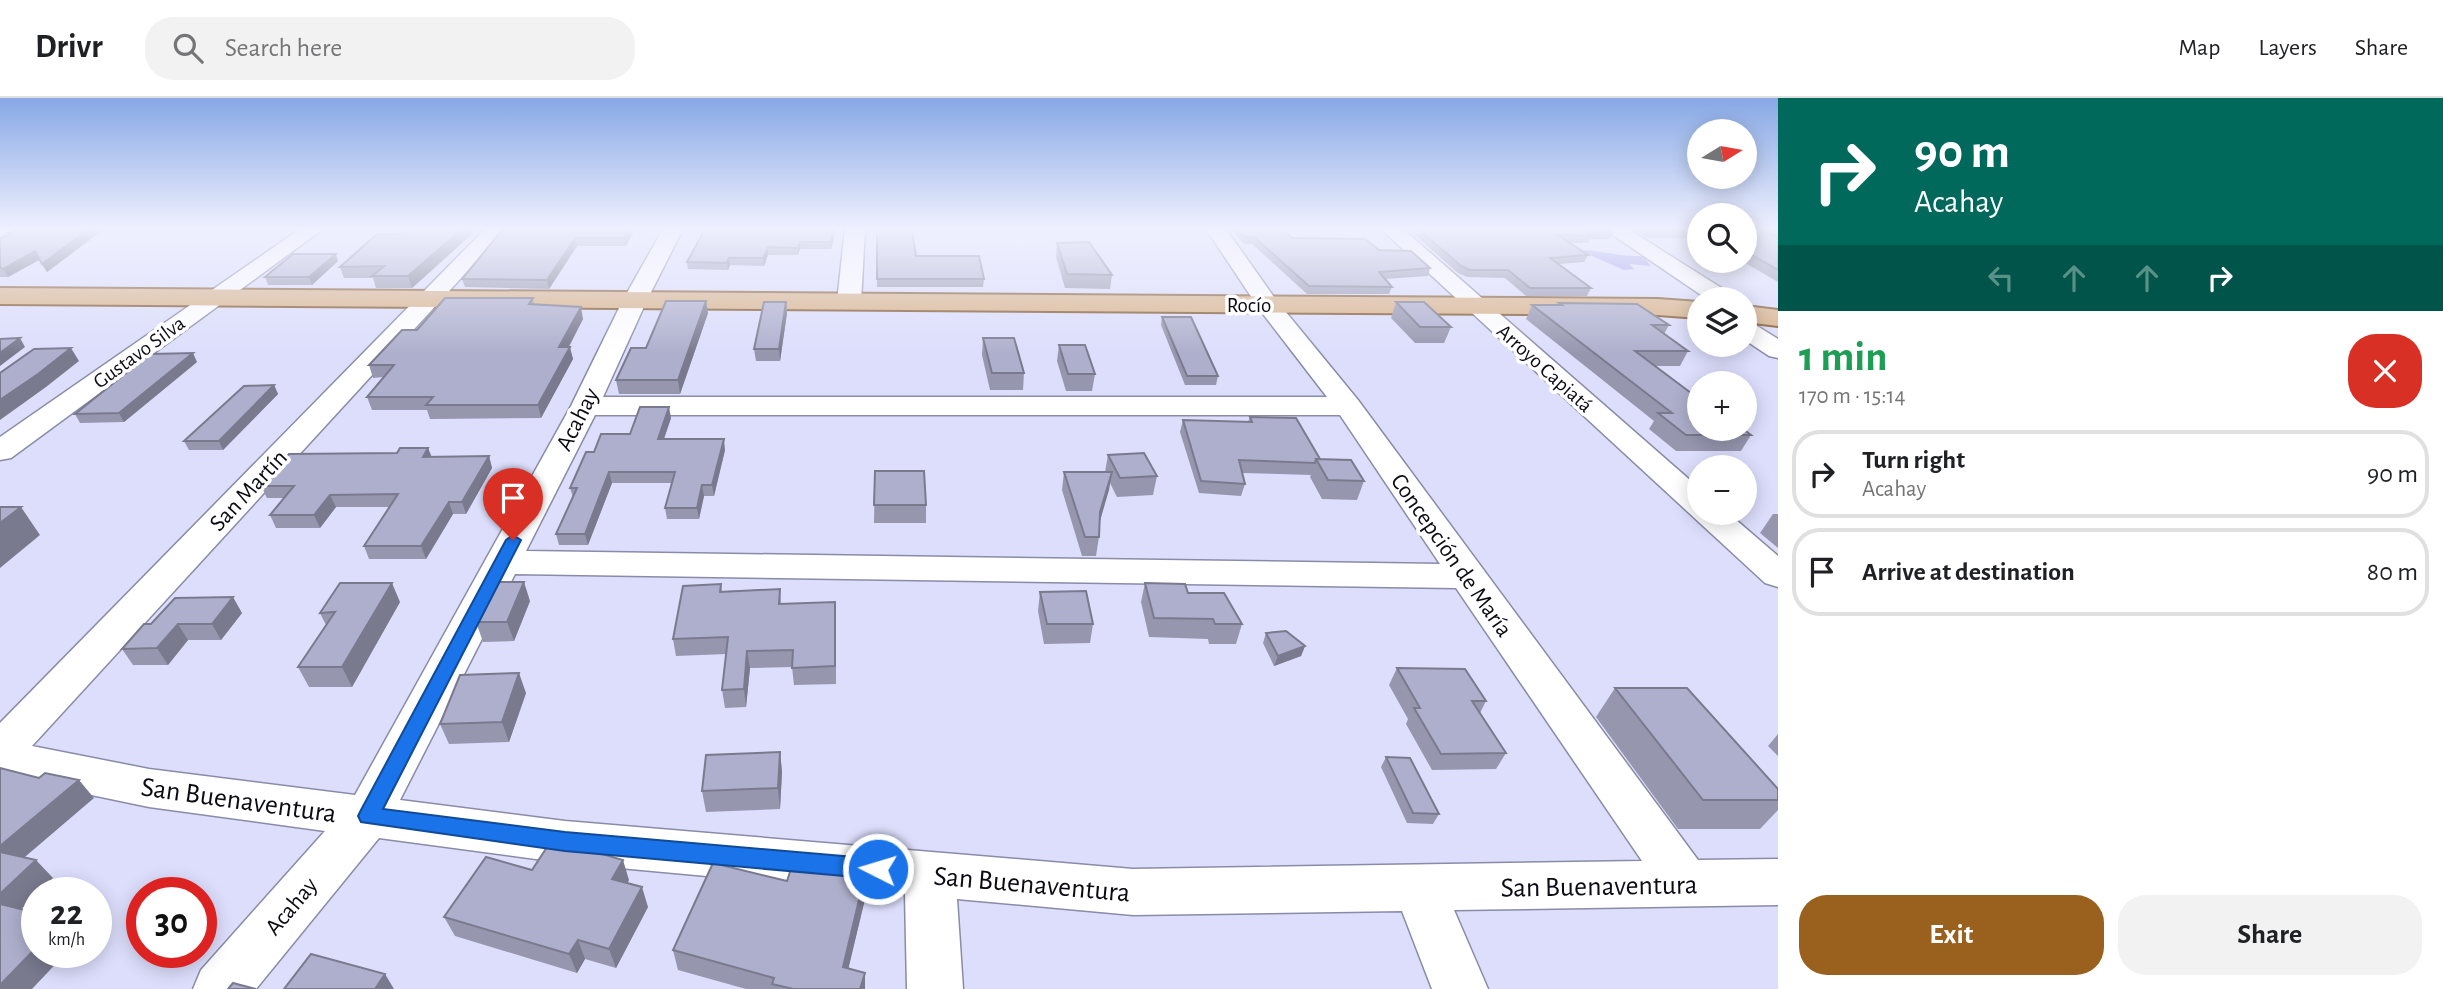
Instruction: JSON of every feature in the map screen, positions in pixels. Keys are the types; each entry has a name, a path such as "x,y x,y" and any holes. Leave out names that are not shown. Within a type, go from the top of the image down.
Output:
{"main road":[{"name":"Rocío","path":"4,299 635,300 1687,310"},
{"path":"1757,318 1778,318"}],"street":[{"name":"Gustavo Silva","path":"0,452 253,271"},
{"name":"San Martín","path":"0,752 456,271"},
{"name":"Acahay","path":"221,989 368,816 585,406 651,271"},
{"path":"849,302 852,271"},
{"name":"Concepción de María","path":"1244,271 1268,305 1348,406 1685,883"},
{"name":"Arroyo Capiatá","path":"1436,271 1687,494"},
{"path":"1656,271 1687,291"},
{"path":"1679,271 1704,287"},
{"path":"1757,330 1778,350"},
{"path":"585,406 1348,406"},
{"path":"1722,525 1778,575"},
{"path":"501,562 1467,576"},
{"name":"San Buenaventura","path":"0,758 149,788 565,842 1133,892 1778,882"},
{"path":"930,874 935,989"},
{"path":"1418,887 1460,989"}],"building":[{"path":"273,271 317,271 309,277 265,277"},
{"path":"379,271 414,271 408,276 372,276"},
{"path":"469,271 553,271 547,280 462,279"},
{"path":"877,271 982,271 984,279 877,279"},
{"path":"1066,271 1109,271 1112,275 1067,274"},
{"path":"1292,271 1397,271 1379,272 1392,287 1309,286"},
{"path":"1509,271 1567,271 1591,288 1530,288"},
{"path":"445,298 533,298 529,304 581,307 559,347 570,347 538,405 426,405 433,397 367,397 394,365 369,365 402,330 417,330"},
{"path":"666,301 706,301 678,380 616,380 631,348 646,348"},
{"path":"764,302 786,302 779,349 754,349"},
{"path":"1396,302 1424,302 1451,327 1420,327"},
{"path":"1559,303 1637,304 1669,325 1652,325 1687,351 1635,351 1687,390 1687,435 1658,413 1672,413 1532,305 1562,305"},
{"path":"1162,317 1191,317 1218,376 1187,376"},
{"path":"20,338 0,353 0,339"},
{"path":"983,338 1014,338 1024,373 992,373"},
{"path":"1059,345 1085,345 1095,374 1068,374"},
{"path":"71,348 0,400 0,373 34,349"},
{"path":"193,353 119,413 75,414 150,354"},
{"path":"274,385 219,441 184,441 244,386"},
{"path":"640,407 669,407 658,439 724,439 712,485 702,485 697,508 665,508 675,472 609,472 585,534 556,534 577,488 570,488 586,452 594,452 601,434 630,434"},
{"path":"1250,417 1296,418 1320,459 1316,459 1315,463 1239,460 1245,484 1201,481 1183,420 1252,422"},
{"path":"400,448 428,448 423,457 489,456 462,502 449,502 421,546 364,546 398,494 330,495 314,515 270,515 294,486 261,486 289,454 397,453"},
{"path":"1144,453 1157,476 1120,478 1108,455"},
{"path":"1316,459 1351,460 1364,481 1328,480"},
{"path":"875,471 924,471 926,505 874,505"},
{"path":"1064,472 1112,472 1100,512 1099,537 1085,537"},
{"path":"0,507 21,507 0,523"},
{"path":"497,582 524,582 507,622 476,622"},
{"path":"340,583 392,583 342,667 298,667 335,612 320,613"},
{"path":"1145,583 1185,584 1188,593 1224,593 1242,624 1215,624 1213,619 1154,618"},
{"path":"721,584 720,592 780,589 779,604 835,602 835,666 792,668 793,650 747,651 744,689 722,690 728,637 673,639 683,586"},
{"path":"1086,591 1093,624 1047,624 1040,592"},
{"path":"233,597 212,624 178,624 157,648 122,649 144,624 151,624 175,598"},
{"path":"1286,631 1305,646 1278,656 1266,633"},
{"path":"1397,668 1465,669 1486,701 1472,701 1506,753 1441,754 1414,708 1420,708"},
{"path":"519,673 502,722 440,724 460,675"},
{"path":"1615,688 1687,688 1778,789 1778,800 1703,800"},
{"path":"780,752 778,788 702,791 706,755"},
{"path":"1386,757 1410,758 1439,814 1413,813"},
{"path":"0,768 39,778 45,773 79,780 0,846"},
{"path":"549,844 578,847 623,860 612,879 642,887 609,949 578,940 569,954 444,917 486,857 532,870"},
{"path":"0,852 36,860 0,894"},
{"path":"713,863 787,881 792,866 864,879 843,967 865,973 860,989 793,989 772,984 774,978 673,950"},
{"path":"0,904 21,909 21,963 0,985"},
{"path":"311,954 385,974 375,989 284,989"},
{"path":"233,983 256,989 228,989"}],"route":[{"path":"513,540 368,816 565,842 878,869"}]}
